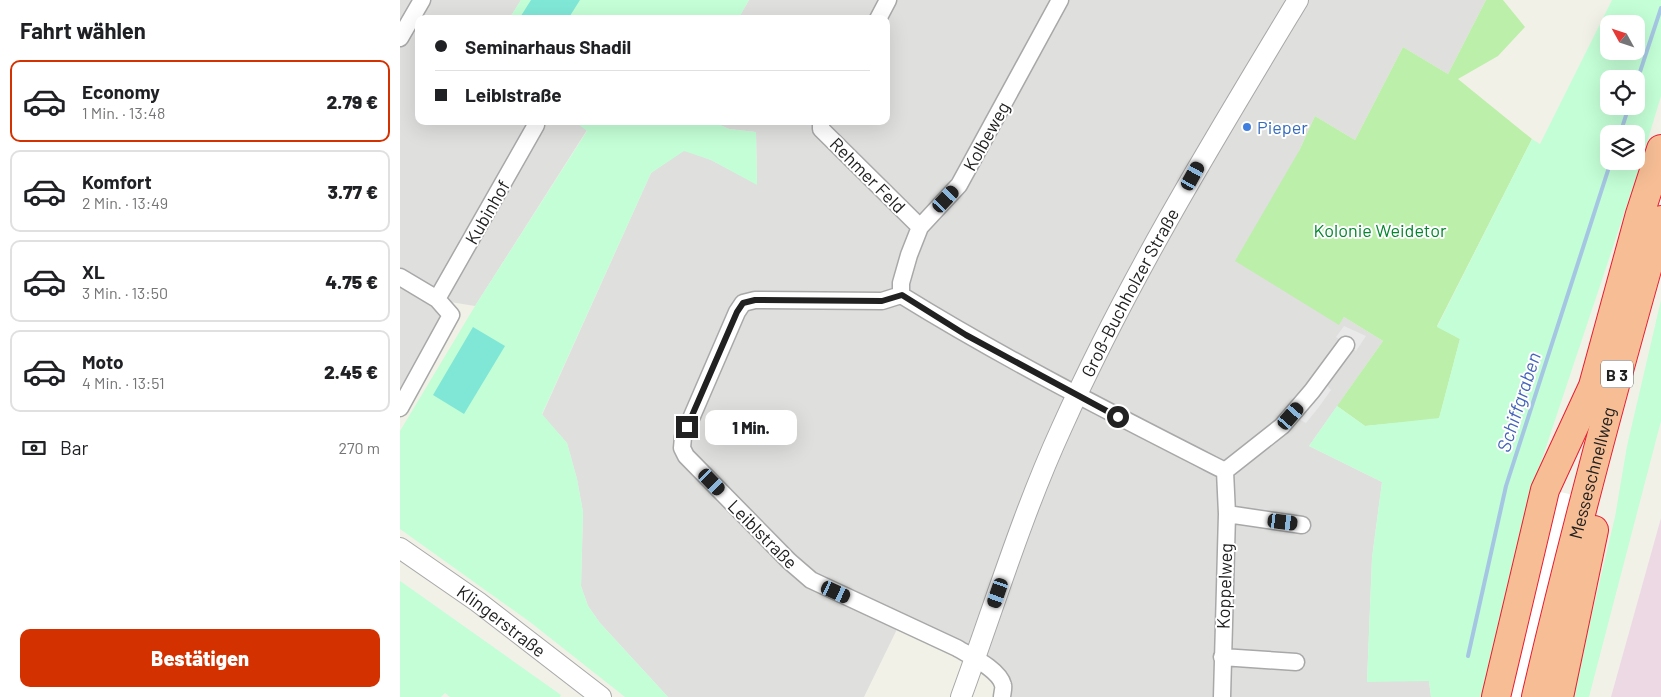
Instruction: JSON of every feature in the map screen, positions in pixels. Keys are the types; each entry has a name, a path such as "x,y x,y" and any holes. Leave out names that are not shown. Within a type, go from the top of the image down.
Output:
{"highway":[{"name":"Messeschnellweg","path":"1593,386 1640,214 1661,149"},
{"name":"Messeschnellweg","path":"1536,697 1584,498 1661,220"},
{"path":"1559,697 1652,250"},
{"path":"1584,498 1593,386"},
{"path":"1496,697 1545,490 1593,386"}],"street":[{"path":"400,38 422,0"},
{"path":"880,15 888,0"},
{"name":"Kolbeweg","path":"902,295 901,283 920,227 959,185 1060,0"},
{"name":"Groß-Buchholzer Straße","path":"961,697 1021,527 1076,395 1137,277 1200,164 1298,0"},
{"name":"Kubinhof","path":"437,299 536,125"},
{"name":"Rehmer Feld","path":"822,125 821,129 920,227"},
{"path":"400,277 437,299 451,315 400,408"},
{"path":"902,295 966,335 1076,395 1225,471 1282,426 1312,391 1346,345"},
{"name":"Leiblstraße","path":"902,295 882,301 755,300 743,303 737,312 683,437 682,448 686,456 789,561 812,580 957,648 975,659"},
{"name":"Koppelweg","path":"1222,697 1226,514 1225,471"},
{"path":"1226,514 1302,524"},
{"name":"Klingerstraße","path":"400,548 478,602 600,697"},
{"path":"1222,657 1296,662"},
{"path":"975,659 997,675 1004,686 1002,697"}],"shaded area":[{"path":"400,0 521,0 512,15 415,15 415,125 580,125 587,130 475,306 450,302 400,389"},
{"path":"531,0 580,0 571,15 522,15"},
{"path":"749,0 1486,0 1448,74 1403,47 1355,140 1315,116 1299,151 1301,301 1339,324 1344,317 1383,341 1309,446 1382,482 1372,558 1367,681 1429,681 1431,697 1002,697 997,675 900,623 864,697 668,697 600,623 588,606 581,586 583,512 577,479 567,443 542,415 651,173 684,150 711,160 757,184 756,132 729,129 720,125 890,125 890,15 740,15"},
{"path":"1344,326 1366,336 1356,351 1336,337"},
{"path":"473,327 505,346 464,414 433,395"},
{"path":"1321,379 1331,390 1306,423 1291,415"},
{"path":"1661,518 1661,697 1611,697"}],"green space":[{"path":"521,0 749,0 740,15 512,15"},
{"name":"Kolonie Weidetor","path":"1486,0 1503,0 1525,27 1498,56 1458,79 1532,139 1437,326 1460,339 1439,419 1365,426 1337,406 1383,341 1344,317 1339,325 1235,261 1299,151 1315,116 1355,140 1403,47 1448,74"},
{"path":"1612,0 1661,0 1661,96 1645,149 1645,125 1600,125 1600,170 1639,170 1535,480 1482,697 1431,697 1429,681 1367,682 1372,558 1382,482 1309,446 1337,406 1365,426 1439,418 1460,339 1437,327 1532,139 1540,144 1600,24 1600,60 1645,60 1645,15 1604,15"},
{"path":"579,125 720,125 729,129 756,132 757,185 711,160 684,151 651,173 542,414 567,443 577,479 583,512 581,586 588,606 600,623 668,697 625,697 530,622 400,529 400,431 475,306 587,131"},
{"path":"1661,300 1661,421 1589,697 1572,697 1615,517 1627,446"},
{"path":"400,581 561,695 560,697 450,697 445,693 441,697 400,697"}],"pier":[{"path":"1556,491 1595,500 1550,697 1509,697"}],"waterway":[{"name":"Schiffgraben","path":"1641,70 1661,8"},
{"name":"Schiffgraben","path":"1623,125 1626,115"},
{"name":"Schiffgraben","path":"1468,656 1506,486 1608,170"}],"place":[{"name":"Pieper","path":"1247,127"}],"route":[{"path":"687,427 737,312 743,303 755,300 882,301 902,295 966,335 1118,417"}]}
